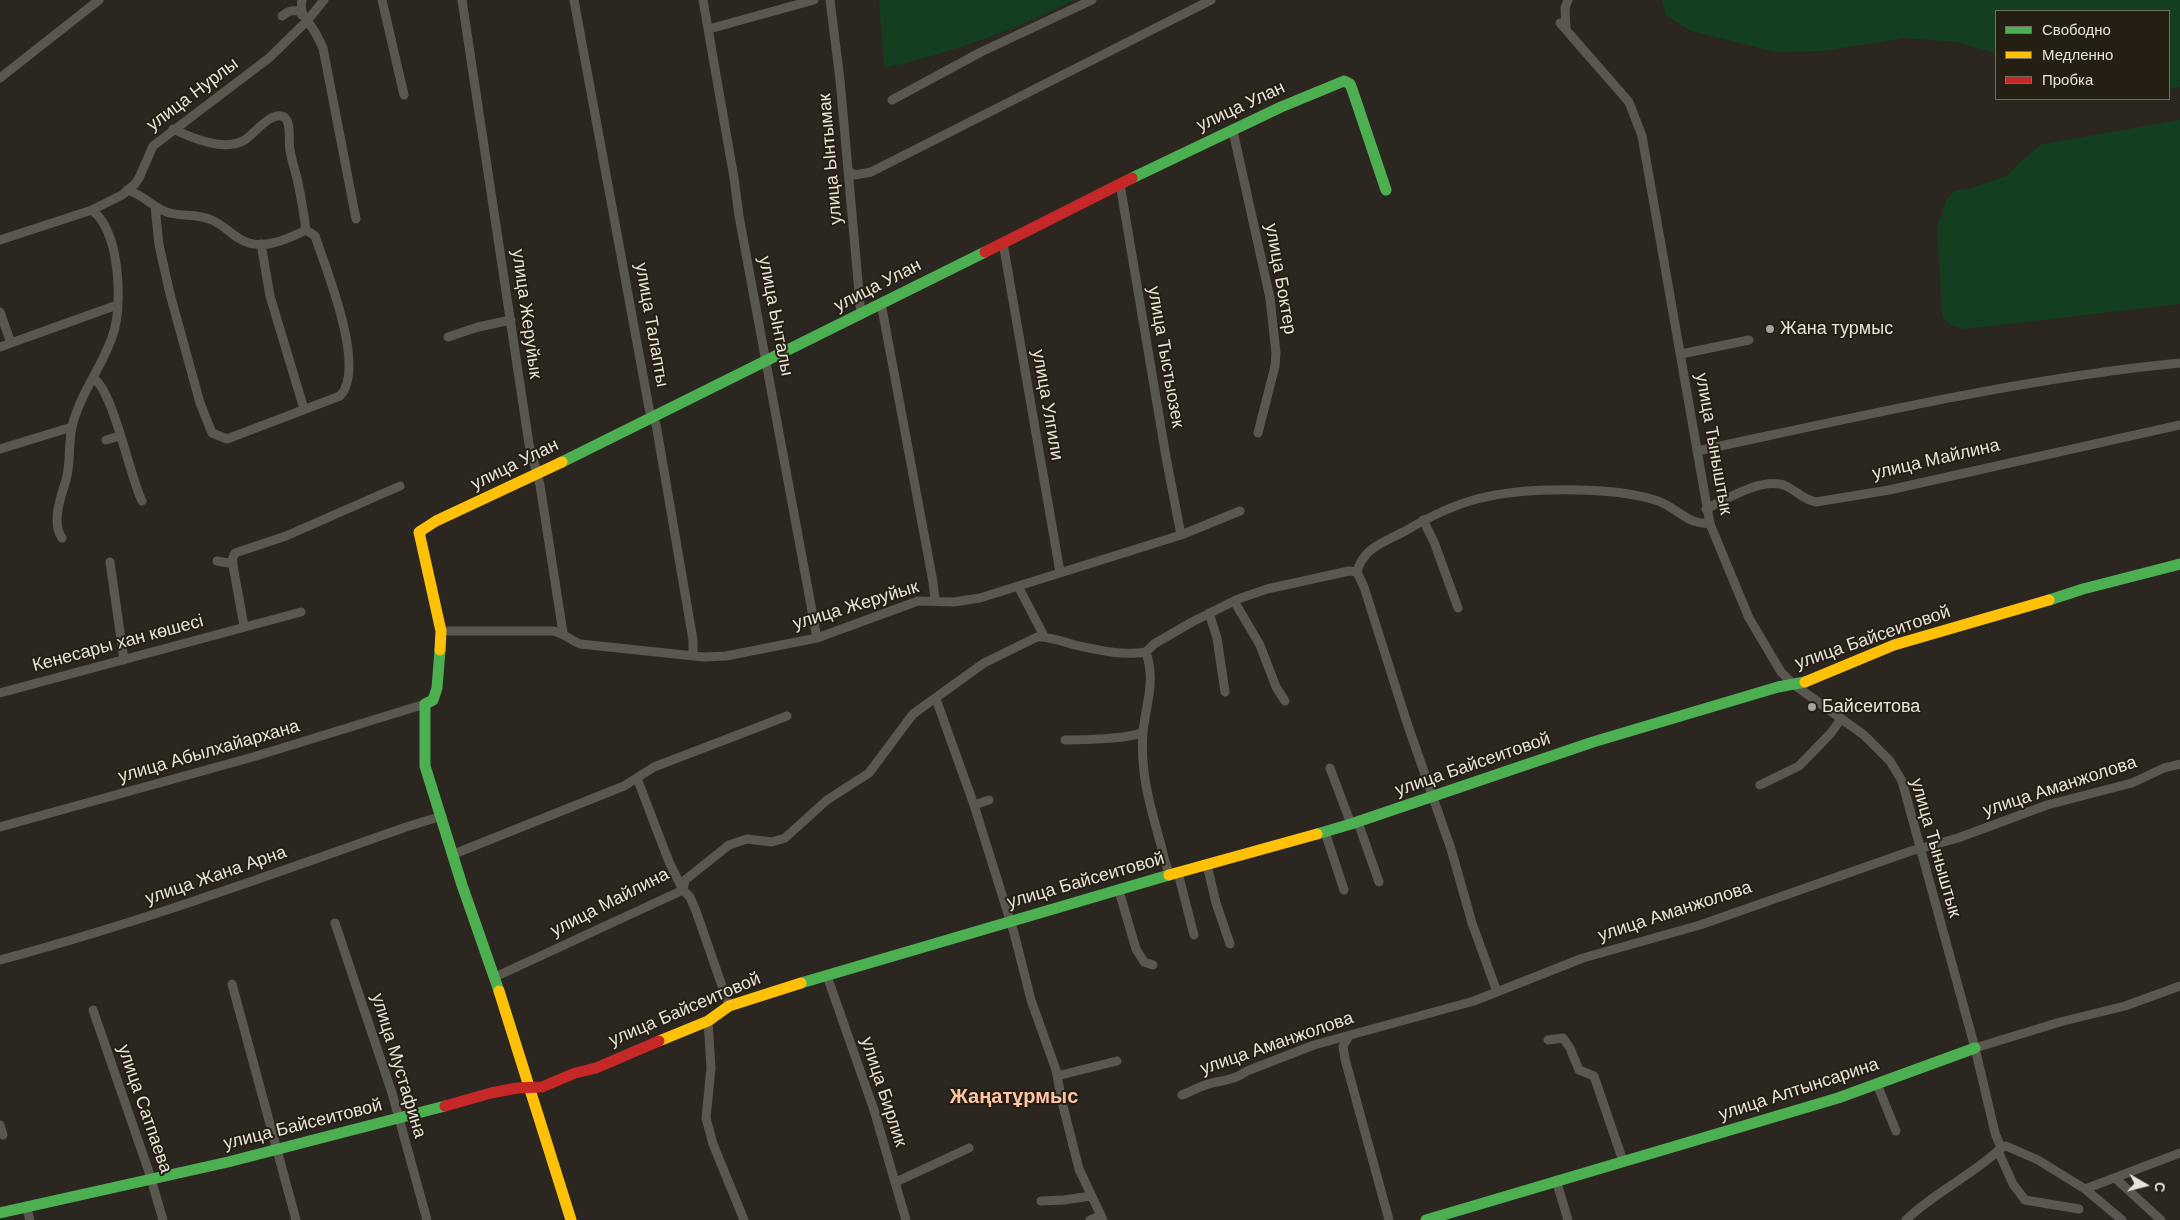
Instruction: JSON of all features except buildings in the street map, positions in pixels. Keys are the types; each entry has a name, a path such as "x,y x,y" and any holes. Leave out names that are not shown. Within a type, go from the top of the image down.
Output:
{"street":[{"path":"0,78 98,0"},
{"path":"302,0 301,8 304,18"},
{"name":"улица Нурлы","path":"0,240 92,210 127,190 139,178 153,146 269,58 304,18 324,0"},
{"path":"382,0 404,95"},
{"name":"улица Жеруйык","path":"462,0 529,444 540,485 563,633"},
{"name":"улица Талапты","path":"574,0 651,417 656,424 694,640 693,655"},
{"name":"улица Ынталы","path":"703,0 739,216 817,638"},
{"path":"709,28 814,0"},
{"name":"улица Ынтымак","path":"830,0 840,80 861,315"},
{"path":"892,100 981,52 1092,0"},
{"path":"848,171 855,175 871,172 1211,0"},
{"name":"улица Тыныштык","path":"1568,0 1563,26 1629,102 1642,136 1706,508 1710,524 1749,618 1781,672 1793,684 1864,735 1890,761 1902,781 1975,1048 1995,1133 2013,1184 2025,1200 2078,1209"},
{"path":"282,16 288,11 299,11 323,48 356,219"},
{"name":"улица Улан","path":"440,631 419,532 436,521 536,475 861,315 881,303 1120,184 1281,107 1344,81 1352,88 1386,190"},
{"path":"155,206 159,245 170,294 200,403 212,434 227,439 340,396 344,392 350,353 341,314 315,236 306,230 300,189 290,150 287,120 284,116 277,115 260,125 245,140 230,144 212,144 194,139 173,129"},
{"name":"улица Боктер","path":"1233,131 1270,298 1276,353 1275,366 1258,433"},
{"name":"улица Тыстыозек","path":"1120,184 1181,535"},
{"path":"127,190 140,193 155,206 170,213 198,214 226,227 241,240 261,244 288,240 306,230"},
{"path":"62,538 58,532 57,522 61,492 67,478 72,426 83,395 112,338 117,305 117,276 114,257 102,221 92,210"},
{"name":"улица Улгили","path":"1003,243 1060,572"},
{"path":"261,244 270,296 304,409"},
{"path":"881,303 934,582 935,600"},
{"path":"0,347 117,305"},
{"path":"0,312 11,343"},
{"path":"448,337 478,327 511,320"},
{"path":"1681,354 1749,340"},
{"path":"1697,451 1817,424 1997,390 2086,374 2180,363"},
{"path":"93,378 97,380 102,390 128,458 136,490 142,501"},
{"name":"улица Майлина","path":"1706,508 1754,487 1771,484 1784,485 1808,501 1816,502 1880,491 2180,425"},
{"path":"0,449 72,426"},
{"path":"106,440 120,436"},
{"path":"244,626 233,562 235,553 302,530 400,486"},
{"path":"1497,992 1472,923 1364,587 1357,572 1360,561 1368,552 1423,520 1478,498 1539,492 1589,490 1624,493 1655,500 1674,508 1692,521 1710,524"},
{"name":"улица Жеруйык","path":"440,631 553,631 563,633 570,640 580,644 704,657 738,654 817,638 918,601 954,602 980,598 1181,535 1240,512"},
{"path":"1423,520 1434,542 1458,608"},
{"path":"216,561 228,564 233,562"},
{"path":"110,562 124,660"},
{"name":"улица Байсеитовой","path":"0,1213 152,1180 276,1150 398,1120 491,1093 518,1088 542,1087 575,1073 596,1068 708,1021 729,1006 1009,922 1325,832 1593,742 1753,694 1809,681 1910,640 2005,614 2083,589 2180,564"},
{"path":"1018,586 1044,636 1078,645 1122,653 1146,652 1154,644 1208,613 1267,589 1349,571 1357,572"},
{"path":"1234,601 1260,645 1276,687 1285,701"},
{"name":"Кенесары хан көшесі","path":"0,693 301,612"},
{"path":"1208,613 1217,638 1226,692"},
{"path":"440,631 437,688 434,700 426,704 425,766 454,854 462,885 495,977 570,1220"},
{"name":"улица Майлина","path":"495,977 682,890 685,880 728,845 747,839 772,842 785,838 827,800 869,773 913,714 984,663 1017,646 1044,636"},
{"path":"1146,652 1151,677 1148,709 1143,732 1144,777 1149,805 1164,861 1174,874 1194,935"},
{"path":"936,699 974,805 1014,933 1037,1018 1058,1076 1079,1169 1102,1218 1090,1220"},
{"name":"улица Абылхайархана","path":"0,827 253,757 426,704"},
{"path":"454,854 624,786 654,767 787,716"},
{"path":"1760,785 1799,766 1831,733 1841,718"},
{"path":"1065,740 1124,736 1143,732"},
{"name":"улица Аманжолова","path":"1182,1095 1211,1083 1239,1077 1246,1071 1314,1045 1474,1001 1583,958 1700,925 1911,851 1958,838 2047,805 2132,783 2164,768 2180,764"},
{"path":"1330,768 1354,823 1360,828 1379,882"},
{"path":"637,778 669,862 682,890 690,896 729,1006"},
{"path":"974,805 989,800"},
{"name":"улица Жана Арна","path":"0,960 102,932 158,914 442,816"},
{"path":"1325,832 1344,890"},
{"path":"1207,865 1216,902 1230,944"},
{"path":"1120,891 1136,948 1144,962 1152,965"},
{"name":"улица Мустафина","path":"336,923 392,1093 427,1220"},
{"name":"улица Бирлик","path":"827,976 874,1110 906,1220"},
{"path":"232,984 296,1220"},
{"name":"улица Алтынсарина","path":"1426,1220 1838,1098 1975,1048 2060,1022 2125,1006 2180,986"},
{"name":"улица Сатпаева","path":"93,1010 152,1180 163,1220"},
{"path":"708,1021 710,1068 706,1118 713,1144 744,1220"},
{"path":"1349,1036 1343,1046 1345,1059 1389,1220"},
{"path":"1548,1040 1563,1038 1570,1048 1579,1070 1594,1076 1624,1161"},
{"path":"1058,1076 1089,1070 1118,1061"},
{"path":"1877,1084 1896,1131"},
{"path":"0,1125 3,1135"},
{"path":"1906,1220 1937,1194 1974,1172 2006,1146 2038,1160 2085,1188 2122,1220"},
{"path":"896,1182 968,1148"},
{"path":"2085,1188 2180,1153"},
{"path":"2114,1178 2162,1220"},
{"path":"1556,1180 1568,1220"},
{"path":"1041,1201 1091,1196"},
{"path":"26,1206 30,1220"}],"green space":[{"path":"879,0 1074,0 981,40 932,56 884,68"},
{"path":"1662,0 2180,0 2180,87 2170,89 2170,10 1995,10 1995,54 1957,42 1904,38 1823,51 1776,52 1691,31 1666,15"},
{"path":"2180,120 2180,304 1965,329 1947,322 1942,316 1937,227 1946,200 1954,191 1971,188 2006,176 2042,144"}],"traffic: fast":[{"path":"1132,178 1281,107 1344,81 1350,84 1352,89 1386,190"},
{"path":"562,462 985,252"},
{"path":"2049,600 2083,589 2180,564"},
{"path":"440,650 437,688 433,700 425,704 425,766 462,885 499,991"},
{"path":"1317,834 1593,742 1778,687 1805,682"},
{"path":"801,983 1169,875"},
{"path":"1426,1220 1838,1098 1975,1048"},
{"path":"0,1213 228,1162 445,1106"}],"traffic: slow":[{"path":"440,650 441,631 419,532 436,521 562,462"},
{"path":"1805,682 1894,645 2049,600"},
{"path":"1169,875 1317,834"},
{"path":"659,1041 708,1021 729,1006 801,983"},
{"path":"499,991 571,1220"}],"traffic: jam":[{"path":"985,252 1132,178"},
{"path":"445,1106 491,1093 517,1088 542,1087 575,1073 596,1068 659,1041"}],"place":[{"name":"Жана турмыс","path":"1770,329"},
{"name":"Байсеитова","path":"1812,707"}],"district":[{"name":"Жаңатұрмыс","path":"1014,1098"}]}
